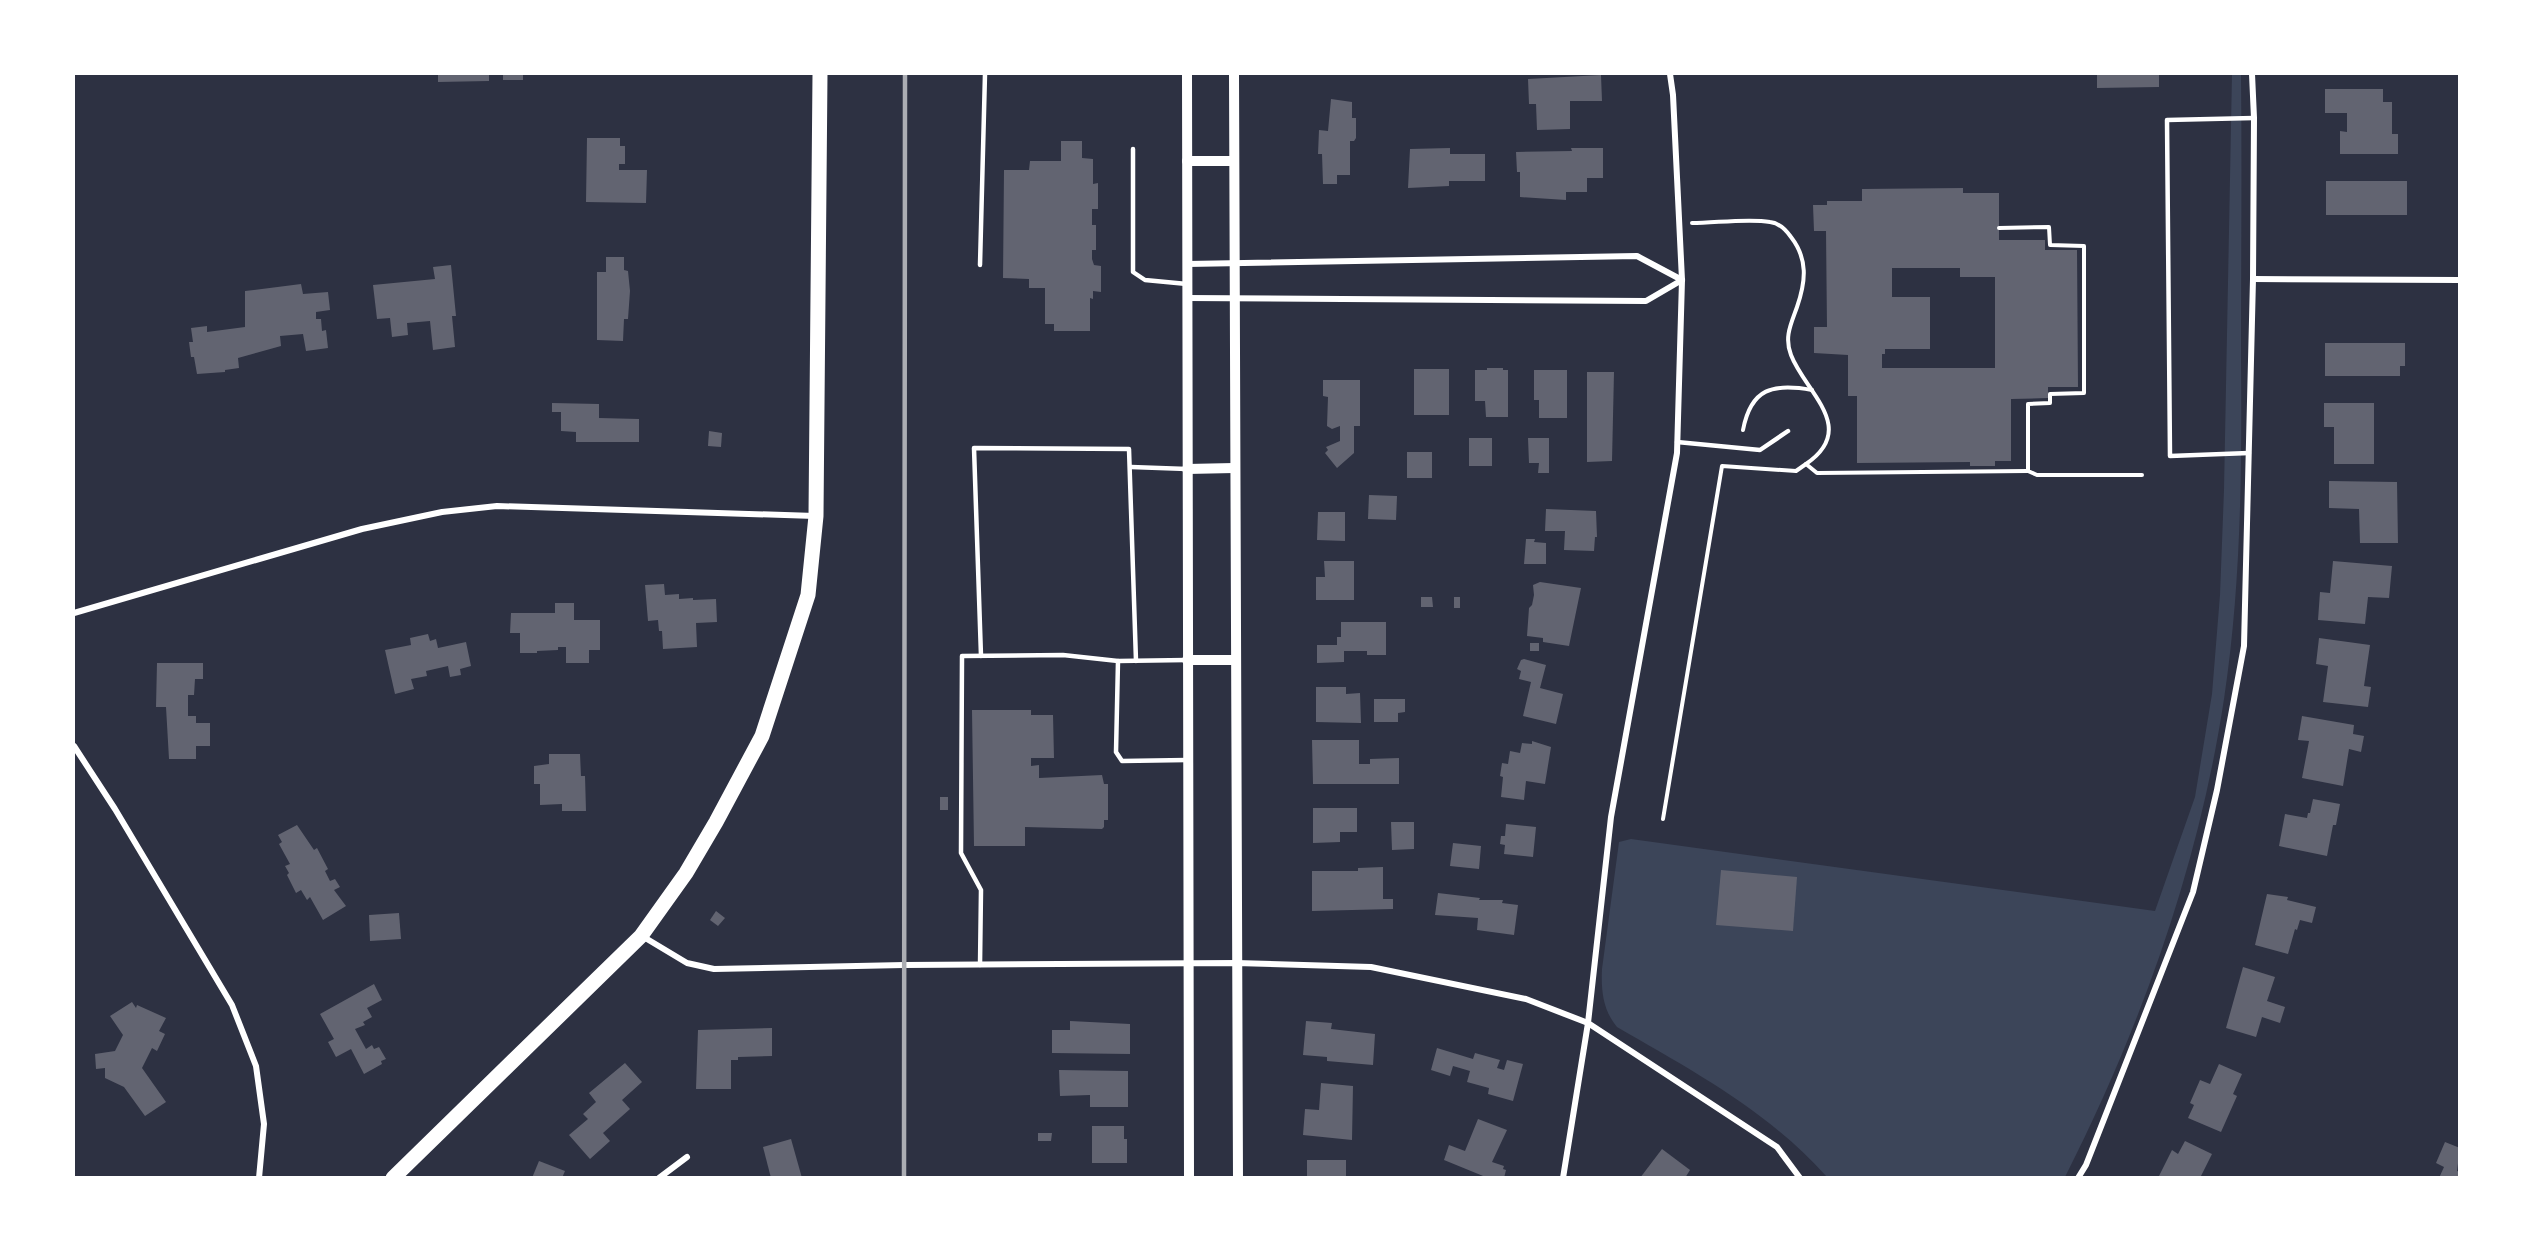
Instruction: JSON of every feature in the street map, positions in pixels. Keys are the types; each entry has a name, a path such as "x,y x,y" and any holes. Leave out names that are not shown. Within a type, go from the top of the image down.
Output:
{"main road":[{"path":"393,1178 641,936 686,873 717,822 762,736 808,595 816,516 820,74"}],"street":[{"path":"1187,74 1188,1178"},
{"path":"1234,74 1233,300 1238,1178"},
{"path":"1563,1178 1588,1023 1611,817 1656,575 1677,442 1682,280 1674,95 1670,74"},
{"path":"2078,1178 2085,1166 2193,892 2217,790 2244,646 2253,279 2252,74"},
{"path":"1187,161 1233,161"},
{"path":"1187,264 1636,256 1682,280"},
{"path":"2253,279 2460,280"},
{"path":"1187,298 1646,301 1682,280"},
{"path":"1187,469 1234,468"},
{"path":"74,613 362,529 442,512 497,506 816,516"},
{"path":"1187,660 1235,660"},
{"path":"74,746 115,809 232,1005 256,1066 264,1124 259,1178"},
{"path":"641,936 687,963 714,969 1236,963 1371,967 1526,999 1588,1023 1777,1147 1800,1178"},
{"path":"659,1178 687,1157"}],"lane":[{"path":"980,265 985,74"},
{"path":"2249,453 2170,456 2167,120 2254,118"},
{"path":"1133,149 1133,272 1145,280 1187,284"},
{"path":"1677,442 1760,450 1788,431"},
{"path":"981,656 974,448 1129,449 1136,661"},
{"path":"1131,467 1187,469"},
{"path":"980,965 981,890 961,853 962,656 1063,655 1118,661 1187,660"},
{"path":"1118,661 1116,752 1122,761 1187,760"}],"path":[{"path":"1663,819 1722,466 1796,471 1816,457 1826,444 1829,430 1825,414 1792,358 1787,344 1789,325 1804,284 1805,265 1799,247 1784,228 1771,222 1679,223"},
{"path":"1999,228 2049,227 2050,245 2084,246 2084,393 2050,394 2050,403 2028,404 2028,471"},
{"path":"1743,430 1746,412 1755,399 1766,390 1781,387 1812,390"},
{"path":"1806,464 1817,473 2028,471 2037,475 2142,475"}],"shaded area":[{"path":"2232,74 2241,74 2241,486 2230,657 2213,761 2199,823 2183,884 2142,1004 2093,1120 2065,1177 1827,1177 1804,1153 1755,1112 1701,1076 1617,1027 1612,1021 1604,1000 1602,969 1619,842 1631,839 2155,911 2195,797 2212,694 2220,595 2224,490"}],"building":[{"path":"438,74 489,74 489,81 438,82"},
{"path":"503,74 523,74 523,80 503,80"},
{"path":"2097,74 2159,74 2159,87 2097,88"},
{"path":"1601,75 1602,101 1570,101 1570,129 1537,130 1536,104 1529,104 1528,79"},
{"path":"2325,89 2383,89 2383,102 2392,102 2392,134 2398,134 2398,154 2340,154 2340,131 2347,132 2347,113 2325,113"},
{"path":"1331,99 1352,102 1352,118 1356,118 1356,138 1350,141 1350,175 1337,175 1337,184 1323,184 1322,154 1318,154 1319,130 1328,131"},
{"path":"587,138 620,138 620,146 625,146 625,164 619,164 619,170 647,170 646,203 586,202"},
{"path":"1061,141 1082,141 1082,158 1093,159 1093,184 1098,183 1098,209 1092,209 1092,225 1096,225 1096,250 1092,250 1092,259 1094,265 1101,266 1101,292 1093,291 1093,299 1090,298 1090,331 1054,331 1054,324 1045,324 1045,288 1029,288 1029,279 1003,278 1004,170 1029,170 1030,161 1061,161"},
{"path":"1450,148 1450,154 1485,154 1485,181 1449,181 1449,186 1408,188 1410,149"},
{"path":"1571,148 1603,148 1603,178 1587,178 1587,192 1566,192 1566,200 1520,197 1520,172 1517,172 1516,152 1572,151"},
{"path":"2326,181 2407,181 2407,215 2326,215"},
{"path":"1963,188 1963,193 1999,193 1999,240 2045,240 2045,250 2077,250 2078,387 2048,387 2048,398 2011,399 2011,461 1995,461 1995,466 1970,466 1970,462 1857,463 1857,396 1848,396 1848,355 1814,353 1814,327 1827,327 1826,231 1814,231 1813,205 1827,205 1827,201 1862,201 1862,189","holes":["1892,268 1960,268 1960,277 1995,277 1995,368 1882,368 1882,354 1885,354 1885,349 1930,349 1930,297 1892,297"]},
{"path":"606,257 624,257 624,270 628,271 630,291 628,319 624,319 623,341 597,340 597,272 606,272"},
{"path":"451,265 456,316 452,316 455,347 433,350 430,321 407,323 408,335 392,337 390,318 377,319 373,285 435,279 433,267"},
{"path":"301,284 303,294 328,292 330,310 316,312 316,319 321,319 322,331 326,330 328,348 306,351 303,334 280,336 281,346 238,358 239,368 225,370 225,372 197,374 189,342 193,342 191,328 207,326 207,332 245,327 245,291"},
{"path":"2325,343 2405,343 2405,366 2400,366 2400,376 2325,376"},
{"path":"1487,368 1508,370 1508,417 1486,417 1485,401 1475,401 1475,370 1487,370"},
{"path":"1414,369 1449,369 1449,415 1414,415"},
{"path":"1534,370 1567,370 1567,418 1539,418 1539,400 1534,400"},
{"path":"1587,372 1614,372 1612,461 1587,462"},
{"path":"1323,380 1360,380 1360,426 1354,426 1354,453 1337,468 1325,453 1328,450 1326,447 1340,441 1340,426 1332,429 1327,426 1328,397 1323,396"},
{"path":"552,403 599,404 599,418 639,419 639,442 576,442 576,432 561,431 561,412 552,412"},
{"path":"2324,403 2374,403 2374,464 2334,464 2334,427 2324,427"},
{"path":"709,431 722,433 721,447 708,446"},
{"path":"1469,438 1492,438 1492,466 1469,466"},
{"path":"1528,438 1549,438 1549,473 1538,473 1539,463 1529,463"},
{"path":"1407,452 1432,452 1432,478 1407,478"},
{"path":"2329,481 2397,482 2398,543 2360,543 2359,509 2329,508"},
{"path":"1369,495 1397,496 1396,520 1368,519"},
{"path":"1546,509 1596,511 1597,537 1595,537 1594,551 1564,550 1565,531 1545,531"},
{"path":"1318,512 1345,512 1345,541 1317,540"},
{"path":"1526,539 1546,543 1546,564 1524,564"},
{"path":"1324,561 1354,561 1354,600 1316,600 1316,577 1325,577"},
{"path":"2333,561 2392,566 2389,598 2368,597 2365,624 2318,620 2320,592 2330,593"},
{"path":"1540,582 1581,588 1569,646 1543,642 1543,638 1527,636 1529,608 1534,595 1533,585"},
{"path":"664,584 665,595 679,594 679,599 716,599 717,622 696,623 697,647 663,649 662,631 659,631 658,620 648,621 645,585"},
{"path":"1421,597 1432,597 1433,607 1421,607"},
{"path":"1454,597 1460,597 1460,608 1454,608"},
{"path":"555,603 574,603 574,620 600,620 600,650 589,650 589,663 566,663 566,647 558,647 558,650 537,651 537,653 520,653 520,633 510,633 511,613 555,613"},
{"path":"1341,622 1386,622 1386,655 1367,655 1367,651 1344,651 1344,662 1317,663 1317,645 1337,645 1337,637 1341,637"},
{"path":"428,634 430,641 436,639 438,648 466,642 471,666 460,669 461,675 450,677 448,666 426,671 427,676 411,679 414,689 395,694 385,650 411,645 410,638"},
{"path":"2319,638 2370,645 2364,686 2371,687 2368,707 2323,702 2328,666 2316,664"},
{"path":"1530,643 1539,643 1539,651 1530,651"},
{"path":"1521,660 1546,665 1540,688 1563,694 1556,724 1523,716 1531,682 1519,679 1521,671 1517,669"},
{"path":"157,663 203,663 203,679 195,679 194,695 188,695 188,716 196,716 196,723 210,723 210,746 196,746 196,759 169,759 166,707 156,707"},
{"path":"1316,687 1346,687 1346,694 1360,693 1361,723 1316,722"},
{"path":"1374,699 1405,699 1405,712 1398,713 1398,722 1374,722"},
{"path":"972,710 1031,710 1031,715 1053,715 1054,758 1031,758 1031,766 1039,765 1039,778 1102,775 1104,784 1108,784 1108,820 1104,820 1104,827 1102,829 1025,827 1025,846 974,846"},
{"path":"2302,716 2354,725 2353,734 2364,736 2361,752 2349,749 2343,786 2302,778 2309,741 2298,740"},
{"path":"1312,740 1359,740 1359,764 1370,764 1370,759 1399,758 1399,784 1313,784"},
{"path":"1532,741 1551,747 1545,784 1526,781 1524,800 1501,797 1502,763 1508,764 1510,751 1520,753 1522,743 1532,744"},
{"path":"549,754 580,754 581,776 585,776 586,811 562,811 562,804 540,805 540,784 534,784 534,766 549,764"},
{"path":"940,797 948,797 948,810 940,810"},
{"path":"2313,799 2340,804 2327,856 2279,846 2285,814 2307,818"},
{"path":"1313,808 1357,808 1357,832 1340,832 1340,842 1313,843"},
{"path":"1391,822 1414,822 1414,849 1392,850"},
{"path":"1506,824 1536,827 1533,857 1504,854 1505,845 1500,844 1501,836 1505,836"},
{"path":"297,825 314,850 317,848 328,869 325,871 330,881 335,879 340,887 334,890 346,906 323,920 310,897 307,900 301,890 296,893 287,875 289,873 285,866 290,864 279,844 282,842 278,835"},
{"path":"1453,843 1481,846 1479,869 1450,866"},
{"path":"1383,867 1383,899 1393,899 1393,909 1312,911 1312,871 1358,871 1358,868"},
{"path":"1721,870 1797,877 1793,931 1716,925"},
{"path":"1438,893 1480,898 1479,900 1503,900 1502,903 1518,905 1514,935 1477,930 1478,918 1435,915"},
{"path":"2267,894 2288,897 2287,900 2316,907 2312,923 2300,920 2288,954 2255,945"},
{"path":"716,911 725,918 718,926 710,920"},
{"path":"399,913 401,939 370,941 369,915"},
{"path":"2243,967 2275,977 2267,1001 2285,1007 2280,1023 2262,1017 2256,1037 2226,1028"},
{"path":"374,984 382,1000 367,1008 372,1017 363,1022 365,1025 355,1029 366,1049 372,1045 374,1049 379,1047 386,1059 381,1061 382,1064 364,1074 351,1049 336,1057 328,1042 334,1039 320,1014"},
{"path":"132,1002 136,1008 137,1005 166,1018 159,1031 165,1034 157,1051 152,1048 142,1068 166,1102 145,1116 124,1087 105,1078 105,1068 96,1069 95,1054 115,1051 123,1035 110,1016"},
{"path":"1070,1021 1130,1024 1130,1054 1052,1053 1052,1030 1070,1030"},
{"path":"1306,1021 1332,1023 1331,1029 1375,1034 1373,1065 1327,1061 1327,1057 1303,1055"},
{"path":"772,1028 772,1056 738,1057 738,1060 731,1060 731,1089 696,1089 698,1030"},
{"path":"1437,1048 1473,1059 1475,1053 1500,1060 1497,1068 1504,1070 1507,1060 1523,1064 1513,1101 1488,1094 1489,1088 1467,1082 1470,1071 1453,1066 1450,1076 1431,1070"},
{"path":"625,1063 642,1082 622,1100 630,1109 603,1133 610,1141 590,1159 569,1135 588,1119 583,1114 596,1102 589,1093"},
{"path":"2219,1064 2242,1074 2233,1094 2237,1096 2221,1132 2188,1118 2194,1105 2190,1103 2200,1080 2210,1084"},
{"path":"1059,1070 1128,1071 1128,1107 1090,1107 1090,1095 1060,1096"},
{"path":"1321,1083 1353,1086 1352,1140 1303,1135 1305,1109 1319,1110"},
{"path":"1478,1119 1507,1130 1492,1162 1504,1166 1503,1169 1506,1170 1504,1178 1488,1178 1444,1160 1449,1145 1465,1151"},
{"path":"1092,1126 1124,1126 1124,1139 1127,1139 1127,1163 1092,1163"},
{"path":"1038,1133 1052,1133 1051,1141 1038,1141"},
{"path":"791,1139 802,1178 771,1178 763,1147"},
{"path":"2185,1141 2212,1154 2200,1178 2158,1178 2172,1150 2178,1154"},
{"path":"2445,1142 2460,1148 2457,1171 2460,1172 2460,1178 2439,1178 2444,1167 2436,1163"},
{"path":"1662,1149 1690,1170 1685,1178 1640,1178"},
{"path":"1307,1160 1346,1160 1346,1178 1307,1177"},
{"path":"539,1161 565,1171 562,1178 532,1178"}],"railway":[{"path":"904,1178 905,74"}]}
